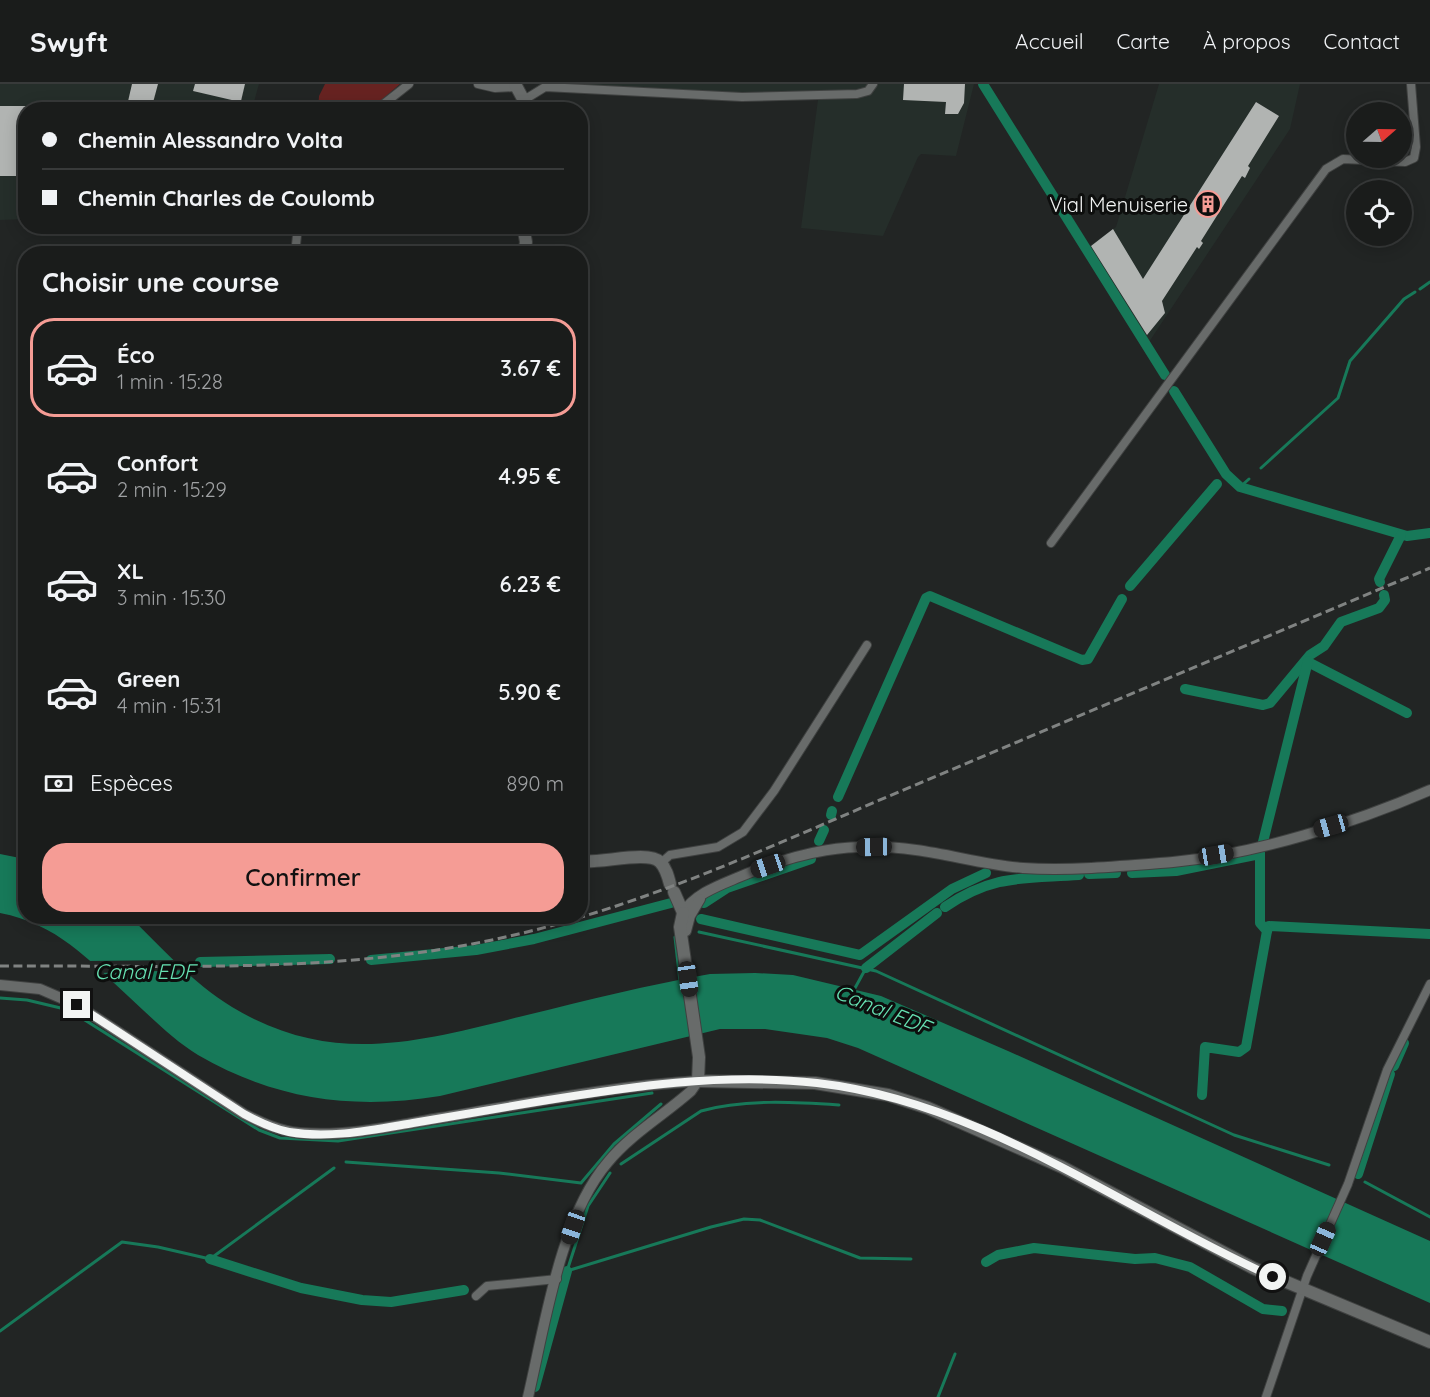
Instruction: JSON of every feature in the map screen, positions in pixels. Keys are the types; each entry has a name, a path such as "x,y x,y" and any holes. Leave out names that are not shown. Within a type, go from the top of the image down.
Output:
{"main road":[{"path":"516,85 525,102"},
{"path":"588,862 647,856 661,863 672,888 688,912 683,945"},
{"path":"688,912 680,921 699,1057 698,1081 815,1083 888,1095 928,1108 1062,1167 1253,1268 1430,1342"}],"street":[{"path":"386,102 409,84"},
{"path":"477,84 495,88 516,85"},
{"path":"530,102 545,87 759,97 857,94 868,91 873,84"},
{"path":"1051,543 1326,169 1343,159 1405,162 1414,158 1416,147 1411,84"},
{"path":"661,863 670,855 718,847 743,832 774,791 867,645"},
{"path":"688,912 694,899 748,873 818,850 836,848 915,850 1024,868 1174,862 1248,848 1336,825 1430,790"},
{"path":"1266,1397 1307,1276 1348,1184 1386,1070 1430,984"},
{"path":"0,985 40,989 77,1005 244,1114 268,1126 288,1131 320,1134 352,1132 656,1085 698,1081"},
{"path":"528,1397 557,1279 579,1207 598,1174 621,1147 691,1091 698,1081"},
{"path":"656,1085 671,1093 674,1105"},
{"path":"476,1296 484,1288 491,1286 557,1279"}],"shaded area":[{"path":"0,84 259,84 254,102 18,102 18,219 0,220"},
{"path":"325,84 400,84 379,102 319,102"},
{"path":"533,84 974,84 956,156 921,154 918,157 883,236 801,228 819,92 722,93"},
{"path":"1159,84 1300,84 1290,129 1149,342 1089,246 1116,227"}],"water":[{"name":"Canal EDF","path":"0,854 18,858 18,918 0,913"},
{"name":"Canal EDF","path":"35,924 137,924 178,965 232,1007 269,1026 306,1038 342,1043 378,1044 414,1040 710,974 793,975 881,996 1430,1241 1430,1303 858,1048 827,1038 765,1029 720,1029 440,1096 376,1102 316,1098 256,1082 227,1070 188,1049 85,956 55,934"}],"pier":[{"path":"179,960 189,970 99,973 88,961"}],"building":[{"path":"132,84 158,84 153,102 128,102"},
{"path":"195,84 245,84 241,101 236,101 193,91"},
{"path":"904,84 965,84 964,103 958,114 945,114 946,102 903,100"},
{"name":"Vial Menuiserie","path":"1256,102 1279,116 1248,166 1250,168 1245,178 1242,176 1201,241 1203,243 1199,249 1197,247 1162,301 1165,313 1147,335 1091,246 1113,229 1143,279"},
{"path":"0,106 18,106 18,176 0,176"}],"waterway":[{"path":"983,84 1165,375"},
{"path":"1420,289 1430,282"},
{"path":"1261,468 1338,398 1350,361 1404,299 1415,292"},
{"path":"1174,391 1226,474 1240,487 1407,536 1430,533"},
{"path":"1240,487 1249,479"},
{"path":"1130,586 1217,484"},
{"path":"1380,582 1379,579 1401,535"},
{"path":"1185,689 1263,705 1270,703 1310,655 1324,646 1341,622 1379,608 1385,600 1384,595"},
{"path":"838,797 926,598 930,596 1082,660 1088,659 1122,599"},
{"path":"1263,842 1308,661"},
{"path":"1308,662 1407,713"},
{"path":"831,815 832,811"},
{"path":"819,841 824,830"},
{"path":"1202,1095 1205,1047 1239,1052 1246,1047 1267,931 1260,923 1260,853"},
{"path":"1132,873 1176,871 1260,854"},
{"path":"704,903 727,888 811,859"},
{"path":"701,919 860,955 952,889 986,873"},
{"path":"1089,874 1116,873"},
{"path":"945,907 963,896 994,883 1025,878 1079,875"},
{"path":"371,960 476,950 534,939 671,903"},
{"path":"866,968 937,913"},
{"path":"1267,931 1269,926 1430,934"},
{"path":"699,932 876,971 1234,1135 1329,1165"},
{"path":"675,937 680,982"},
{"path":"200,962 330,959"},
{"path":"855,988 866,968"},
{"path":"0,998 27,1000 69,1010 259,1130 280,1138 338,1141 652,1093"},
{"path":"1394,1066 1404,1043"},
{"path":"1358,1174 1390,1074"},
{"path":"621,1164 701,1111 752,1103 787,1102 839,1105"},
{"path":"346,1162 499,1173 581,1183 614,1144 661,1104"},
{"path":"0,1331 122,1242 158,1247 210,1259 334,1168"},
{"path":"567,1271 588,1206 610,1173"},
{"path":"1365,1182 1430,1217"},
{"path":"567,1271 744,1219 760,1220 860,1258 911,1259"},
{"path":"986,1262 998,1255 1034,1248 1135,1259 1155,1258 1190,1267 1263,1309 1282,1311"},
{"path":"210,1259 301,1288 362,1300 391,1302 464,1290"},
{"path":"535,1387 567,1271"},
{"path":"938,1397 955,1354"}],"railway":[{"path":"588,915 643,897 747,857 1430,568"},
{"path":"0,966 242,966 363,959 482,942 557,924"}],"place":[{"name":"Vial Menuiserie","path":"1208,204"}],"route":[{"path":"77,1005 244,1114 268,1126 298,1133 338,1134 688,1081 768,1080 815,1083 888,1095 978,1128 1062,1167 1273,1277"}]}
